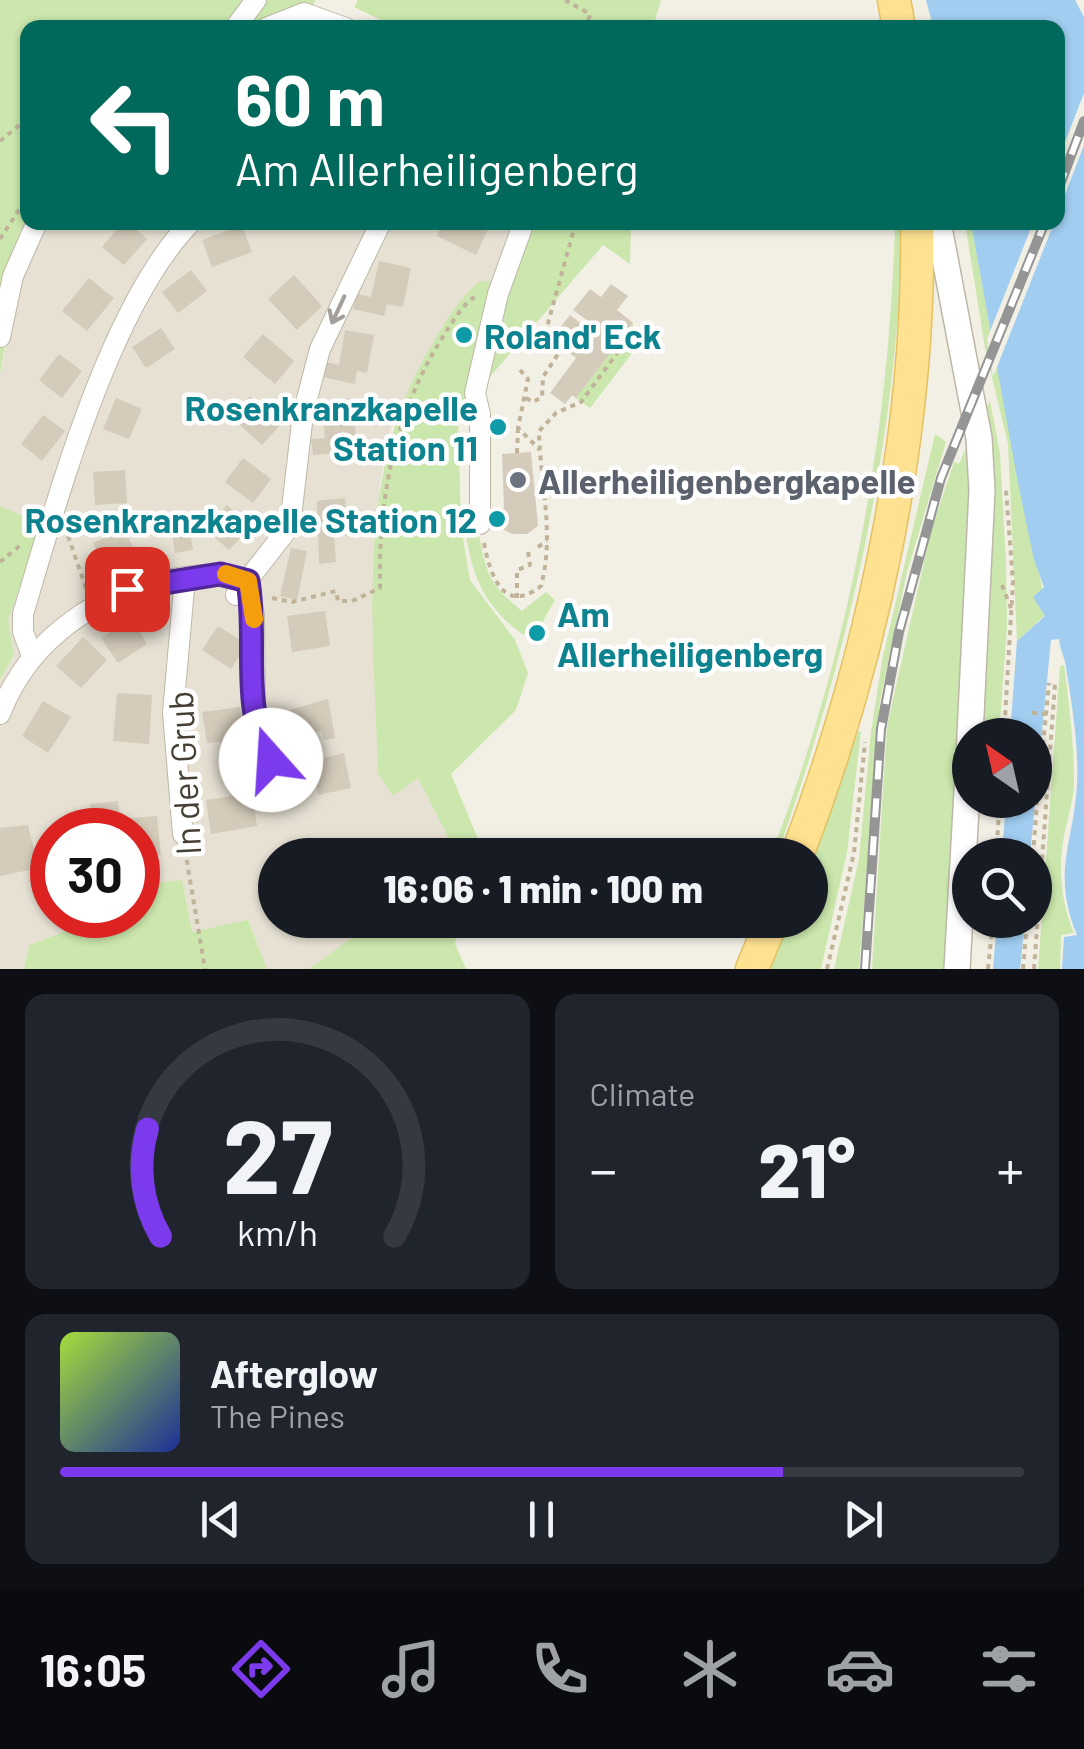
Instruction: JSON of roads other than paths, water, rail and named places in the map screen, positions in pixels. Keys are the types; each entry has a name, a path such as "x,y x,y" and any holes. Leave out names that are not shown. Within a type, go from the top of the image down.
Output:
{"main road":[{"path":"803,838 833,747 874,596 895,497 907,415 918,230"},
{"path":"752,969 765,938"}],"street":[{"path":"286,20 304,13 324,20"},
{"path":"0,337 13,276 33,230"},
{"path":"32,656 23,632 23,614 112,352 169,248 185,230"},
{"path":"242,588 290,526 295,511 303,414 320,349 377,230"},
{"path":"480,524 480,414 475,393 498,294 521,230"},
{"path":"940,230 979,438 982,490 971,718"},
{"path":"0,714 32,656 94,606 138,585 226,574 242,588 254,616 255,716 274,775"},
{"name":"In der Grub","path":"183,834 173,712 186,577"},
{"path":"957,969 965,818"}],"water":[{"path":"926,0 1075,0 1084,17 1084,969 1062,969 1064,937 1077,935 1069,913 1065,875 1077,770 1073,711 1059,639 1051,640 1043,718 1011,718 1017,641 1045,616 1033,597 1044,587 1034,560 1017,478 972,230 1065,230 1065,20 931,20"},
{"path":"1005,818 1034,818 1032,838 1003,838"},
{"path":"996,938 1023,938 1020,969 993,969"}],"railway":[{"path":"1065,171 1084,121"},
{"path":"865,969 881,729 899,632 941,478 1042,230"}],"place":[{"name":"Roland' Eck","path":"464,335"},
{"name":"Rosenkranzkapelle Station 11","path":"498,427"},
{"name":"Allerheiligenbergkapelle","path":"518,480"},
{"name":"Rosenkranzkapelle Station 12","path":"497,519"},
{"name":"Am Allerheiligenberg","path":"537,633"}]}
